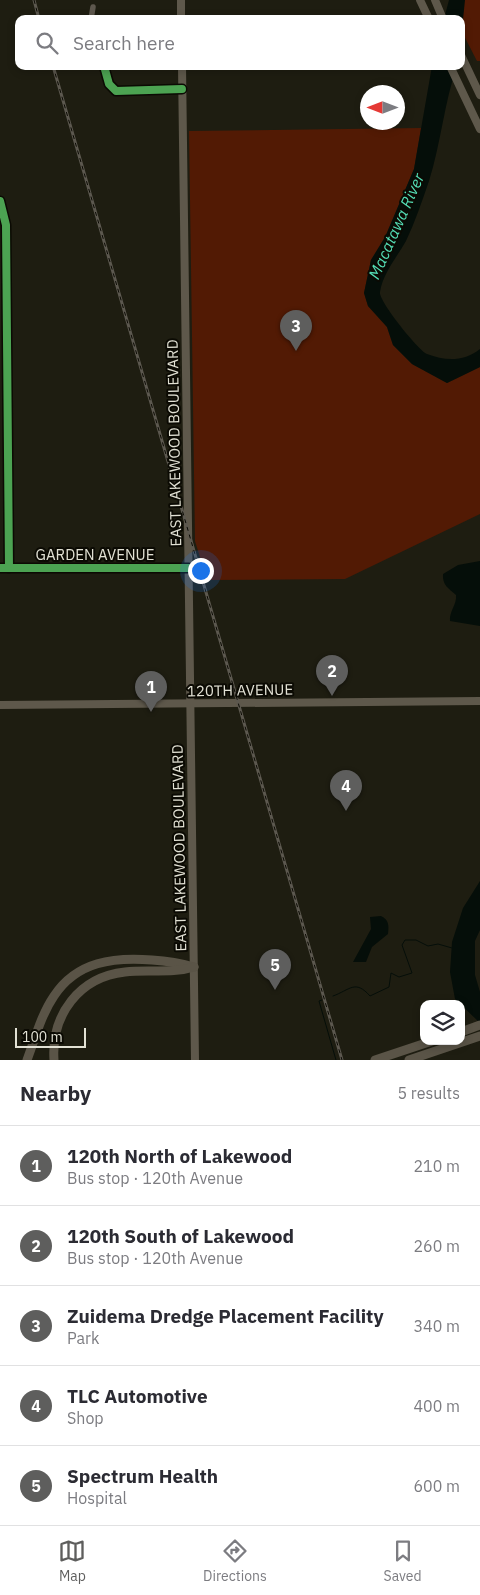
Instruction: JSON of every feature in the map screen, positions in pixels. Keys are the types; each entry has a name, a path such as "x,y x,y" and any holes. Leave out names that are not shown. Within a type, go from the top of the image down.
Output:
{"highway":[{"path":"27,1060 53,998 66,982 82,970 107,960 127,958 177,963 194,967"},
{"path":"54,1060 54,1035 63,1011 72,998 90,984 103,977 124,972 184,970 194,967"},
{"path":"465,1030 480,1025"},
{"path":"409,1060 480,1036"},
{"path":"376,1060 420,1045"}],"main road":[{"path":"181,0 181,15"},
{"path":"420,0 427,15"},
{"path":"435,0 442,15"},
{"path":"465,63 480,95"},
{"name":"EAST LAKEWOOD BOULEVARD","path":"182,70 192,705 195,1060"},
{"path":"452,70 480,129"},
{"name":"120TH AVENUE","path":"0,706 480,701"}],"street":[{"path":"92,15 94,7"},
{"path":"105,70 109,84 116,91 182,90"},
{"path":"0,201 6,225 9,568"},
{"name":"GARDEN AVENUE","path":"0,568 189,568"}],"shaded area":[{"path":"455,0 480,0 480,61 477,61 465,38 465,15 460,15"},
{"path":"405,128 421,128 414,169 386,236 371,260 364,293 368,306 387,327 393,345 412,364 447,383 480,367 480,514 345,579 207,580 195,541 189,131 405,130"}],"water":[{"path":"449,0 465,0 463,15 445,15"},
{"name":"Macatawa River","path":"431,70 456,70 429,181 406,241 387,272 380,292 385,304 399,324 422,351 427,354 454,359 468,356 480,349 480,367 447,383 412,364 393,345 387,327 368,306 364,293 371,260 385,237 414,169"},
{"path":"480,561 480,626 450,621 456,595 445,584 443,574 458,565"},
{"path":"480,881 480,930 475,941 475,975 480,992 480,1023 465,1009 465,1000 455,999 450,972 452,942 463,908"},
{"path":"381,916 388,923 388,934 372,947 366,962 353,962 371,929 370,917"}],"waterway":[{"path":"333,996 352,987 360,988 370,996 389,987 391,973 399,977 412,973 402,945 405,940 416,940 428,946 438,944 452,948"},
{"path":"322,1000 319,1001 336,1060"}],"railway":[{"path":"34,0 38,15"},
{"path":"54,70 342,1060"}],"cycle path":[{"path":"105,70 109,84 116,91 182,89"},
{"path":"0,201 6,225 9,568"},
{"path":"0,568 189,568"}],"place":[{"name":"Zuidema Dredge Placement Facility","path":"296,351"},
{"name":"120th South of Lakewood","path":"332,696"},
{"name":"120th North of Lakewood","path":"151,712"},
{"name":"TLC Automotive","path":"346,811"},
{"name":"Spectrum Health","path":"275,990"}]}
